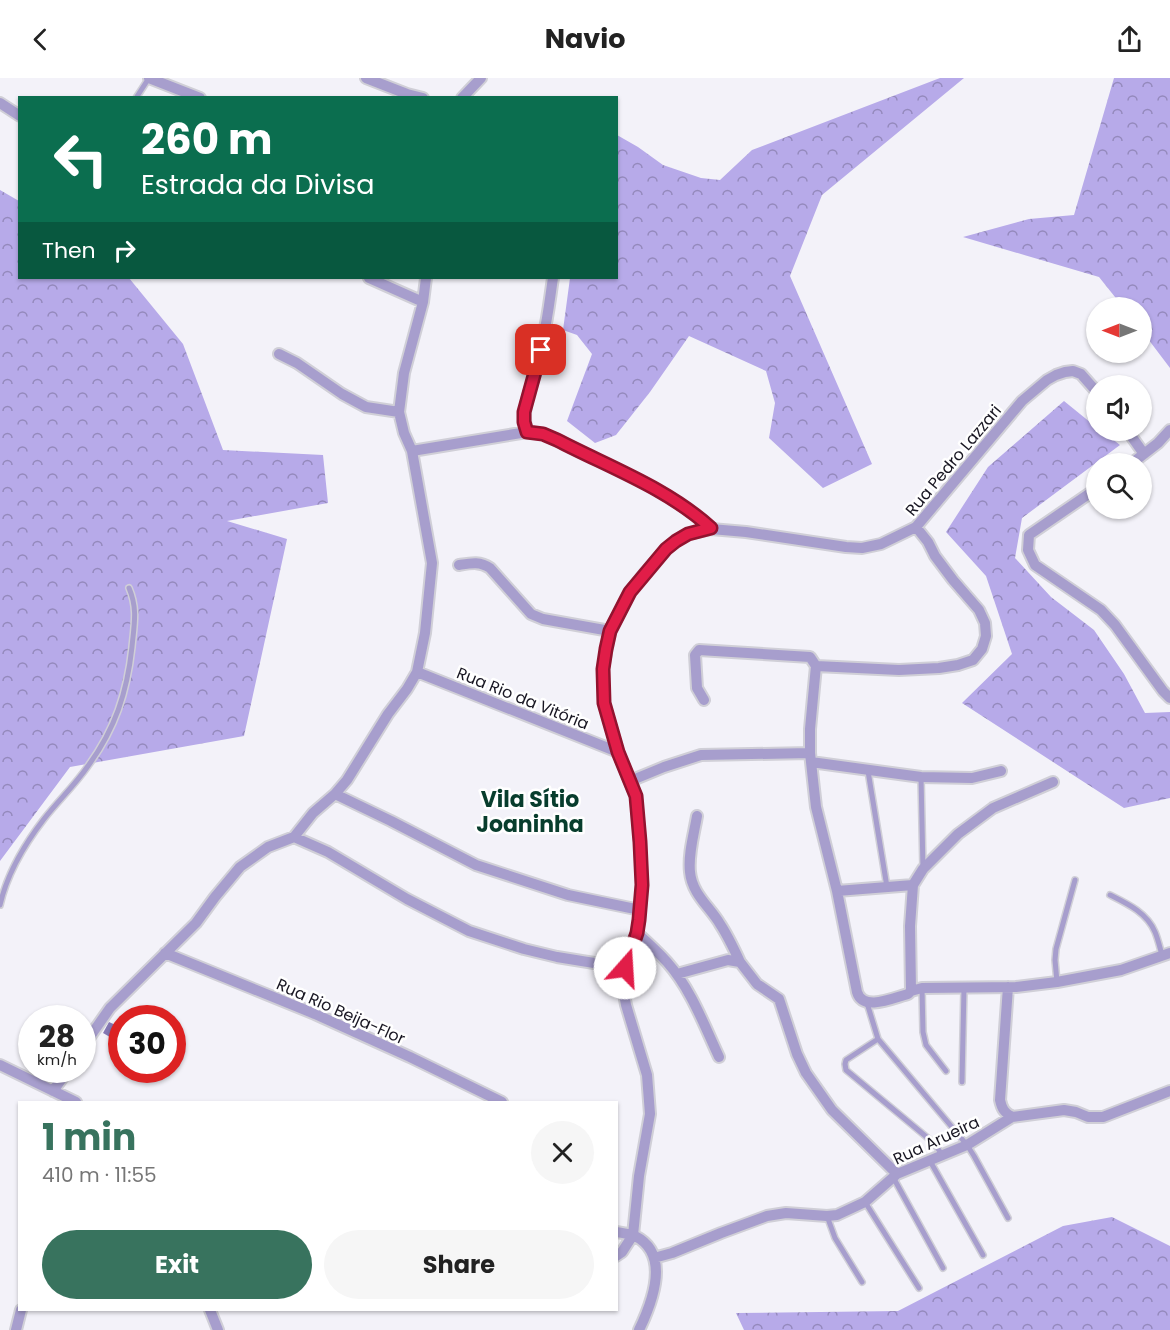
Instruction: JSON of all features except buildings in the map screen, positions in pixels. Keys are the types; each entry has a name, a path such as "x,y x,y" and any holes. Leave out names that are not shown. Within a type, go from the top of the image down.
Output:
{"street":[{"path":"149,78 195,96"},
{"path":"366,78 415,96"},
{"path":"464,96 480,78"},
{"path":"0,103 18,115"},
{"path":"371,279 423,302"},
{"path":"96,1028 110,1008 196,923 240,867 268,847 294,837 313,813 335,794 347,780 417,672 425,633 432,563 412,451 404,433 399,412 404,373 423,302 426,279"},
{"path":"527,432 524,412 544,334 553,279"},
{"path":"279,354 366,407 399,412"},
{"name":"Rua Pedro Lazzari","path":"711,528 846,547 862,548 881,544 916,527 1023,401 1047,380 1073,371 1081,374 1086,380"},
{"path":"1135,441 1144,453 1170,430"},
{"path":"412,451 527,432 543,434 655,489 711,528"},
{"path":"1086,496 1029,535 1028,550 1035,565 1101,610 1170,698"},
{"path":"816,666 899,670 939,668 973,660 982,649 986,636 985,622 980,610 953,580 916,527"},
{"path":"618,1255 633,1235 639,1176 651,1114 647,1075 623,988 625,968 637,933 640,910 642,885 639,820 636,796 618,752 604,703 603,669 610,631 630,592 666,549 676,541 688,534 711,528"},
{"path":"459,565 474,563 490,568 531,614 543,619 610,631"},
{"path":"704,700 697,688 695,655 699,650 810,657 816,666 811,709 810,757 816,807 837,891 857,992 863,1001 873,1003 908,994 917,989 1008,987 1057,982 1121,970 1166,954"},
{"name":"Rua Rio da Vitória","path":"417,672 618,752"},
{"path":"630,781 701,755 810,757 921,777 972,778 1000,771"},
{"path":"917,989 910,926 913,885 923,869 958,834 993,808 1053,782"},
{"path":"335,794 476,865 568,895 640,910"},
{"path":"697,816 690,858 690,874 703,903 719,922 740,962 758,984 779,999 797,1054 806,1073 832,1110 895,1175"},
{"path":"294,837 328,852 406,899 469,931 557,957 625,968"},
{"path":"837,891 913,885"},
{"path":"637,933 677,974 697,1009 719,1057"},
{"name":"Rua Rio Beija-Flor","path":"165,953 315,1014 410,1057 481,1098 497,1101"},
{"path":"677,974 728,960 740,962"},
{"path":"1008,987 1000,1100 1004,1112 1012,1117"},
{"path":"0,1065 74,1101"},
{"path":"53,1091 59,1083"},
{"name":"Rua Arueira","path":"654,1258 767,1216 786,1213 837,1215 865,1202 895,1175 967,1145 1012,1117 1064,1110 1103,1117 1170,1091"},
{"path":"618,1232 633,1235 640,1239 652,1251 654,1258 657,1276 646,1315 639,1330"},
{"path":"16,1330 21,1311"},
{"path":"210,1311 218,1330"}],"lane":[{"path":"137,96 149,78"},
{"path":"0,905 3,891 21,852 44,819 87,768 112,727 121,705 128,677 135,624 135,605 129,588"},
{"path":"868,769 886,888"},
{"path":"921,777 923,869"},
{"path":"1057,982 1056,949 1074,880"},
{"path":"1110,895 1132,906 1146,918 1166,954"},
{"path":"962,1082 964,987"},
{"path":"917,989 926,1045 946,1071"},
{"path":"867,1003 878,1039 967,1145 1008,1218"},
{"path":"878,1039 846,1060 846,1070 935,1144 943,1156"},
{"path":"930,1161 983,1255"},
{"path":"895,1175 943,1268"},
{"path":"865,1202 919,1288"},
{"path":"827,1216 832,1233 862,1282"}],"green space":[{"path":"940,78 964,78 822,195 790,276 872,464 823,488 769,438 775,403 766,371 689,336 650,392 616,435 595,443 567,421 592,354 577,335 563,330 570,279 618,279 618,136 663,165 701,178 720,180 752,150"},
{"path":"1114,78 1170,78 1170,368 1152,344 1152,297 1115,297 1099,277 963,237 1029,219 1074,215"},
{"path":"0,190 18,200 18,279 130,279 183,344 223,450 323,455 328,503 227,521 287,539 244,736 70,767 0,861"},
{"path":"1064,401 1086,419 1086,441 1115,441 1120,445 1109,453 1086,453 1086,470 1022,518 1015,558 1051,597 1094,630 1124,674 1145,713 1170,712 1170,798 1124,808 962,703 1012,654 986,576 946,532 988,467"},
{"path":"1112,1217 1170,1246 1170,1330 744,1330 736,1313 898,1311 1063,1226"}],"district":[{"name":"Vila Sítio Joaninha","path":"530,812"}],"route":[{"path":"541,350 524,412 527,432 543,434 557,440 655,489 711,528 688,534 666,549 630,592 610,631 606,649 603,669 604,703 618,752 636,796 639,820 642,885 639,920 625,968"}]}
